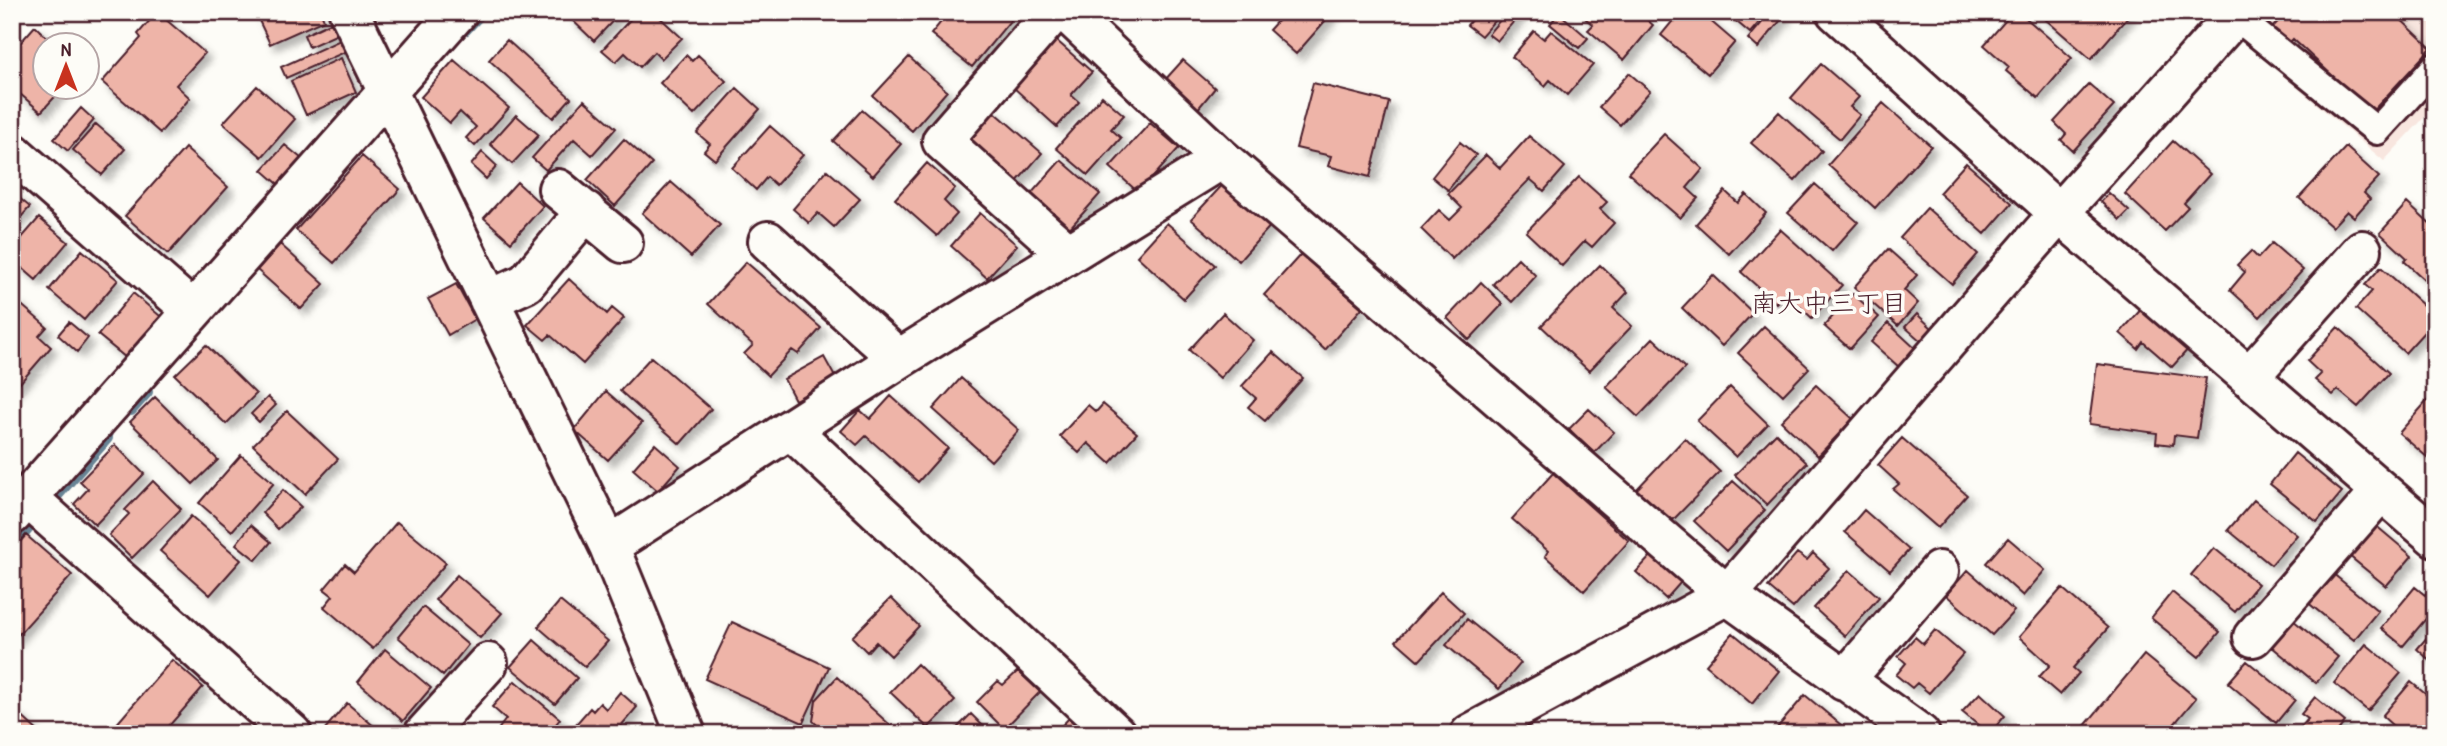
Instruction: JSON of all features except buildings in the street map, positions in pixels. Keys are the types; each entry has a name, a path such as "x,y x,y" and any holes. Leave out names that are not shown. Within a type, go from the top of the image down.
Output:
{"street":[{"path":"349,12 609,546 686,734"},
{"path":"292,734 18,504 458,12"},
{"path":"1054,12 942,141 1068,254"},
{"path":"1066,12 1222,159 1727,595 1920,734"},
{"path":"1836,12 2059,213 2435,537"},
{"path":"1470,734 1727,595 2059,213 2237,14"},
{"path":"12,152 193,311"},
{"path":"609,546 900,359 1222,159"},
{"path":"489,300 526,283 572,200 623,243"},
{"path":"768,241 900,359"},
{"path":"2249,377 2362,250"},
{"path":"790,429 1116,734"},
{"path":"2253,637 2381,491"},
{"path":"1844,681 1939,571"},
{"path":"424,734 488,663"}],"lane":[{"path":"2237,14 2377,131 2435,66"}],"shaded area":[{"path":"2259,12 2435,12 2435,106 2384,161 2237,37"}],"waterway":[{"path":"465,30 482,12"},
{"path":"131,410 147,392"},
{"path":"52,501 107,438"},
{"path":"12,547 29,527"}],"district":[{"name":"南大中三丁目","path":"1829,303"}]}
